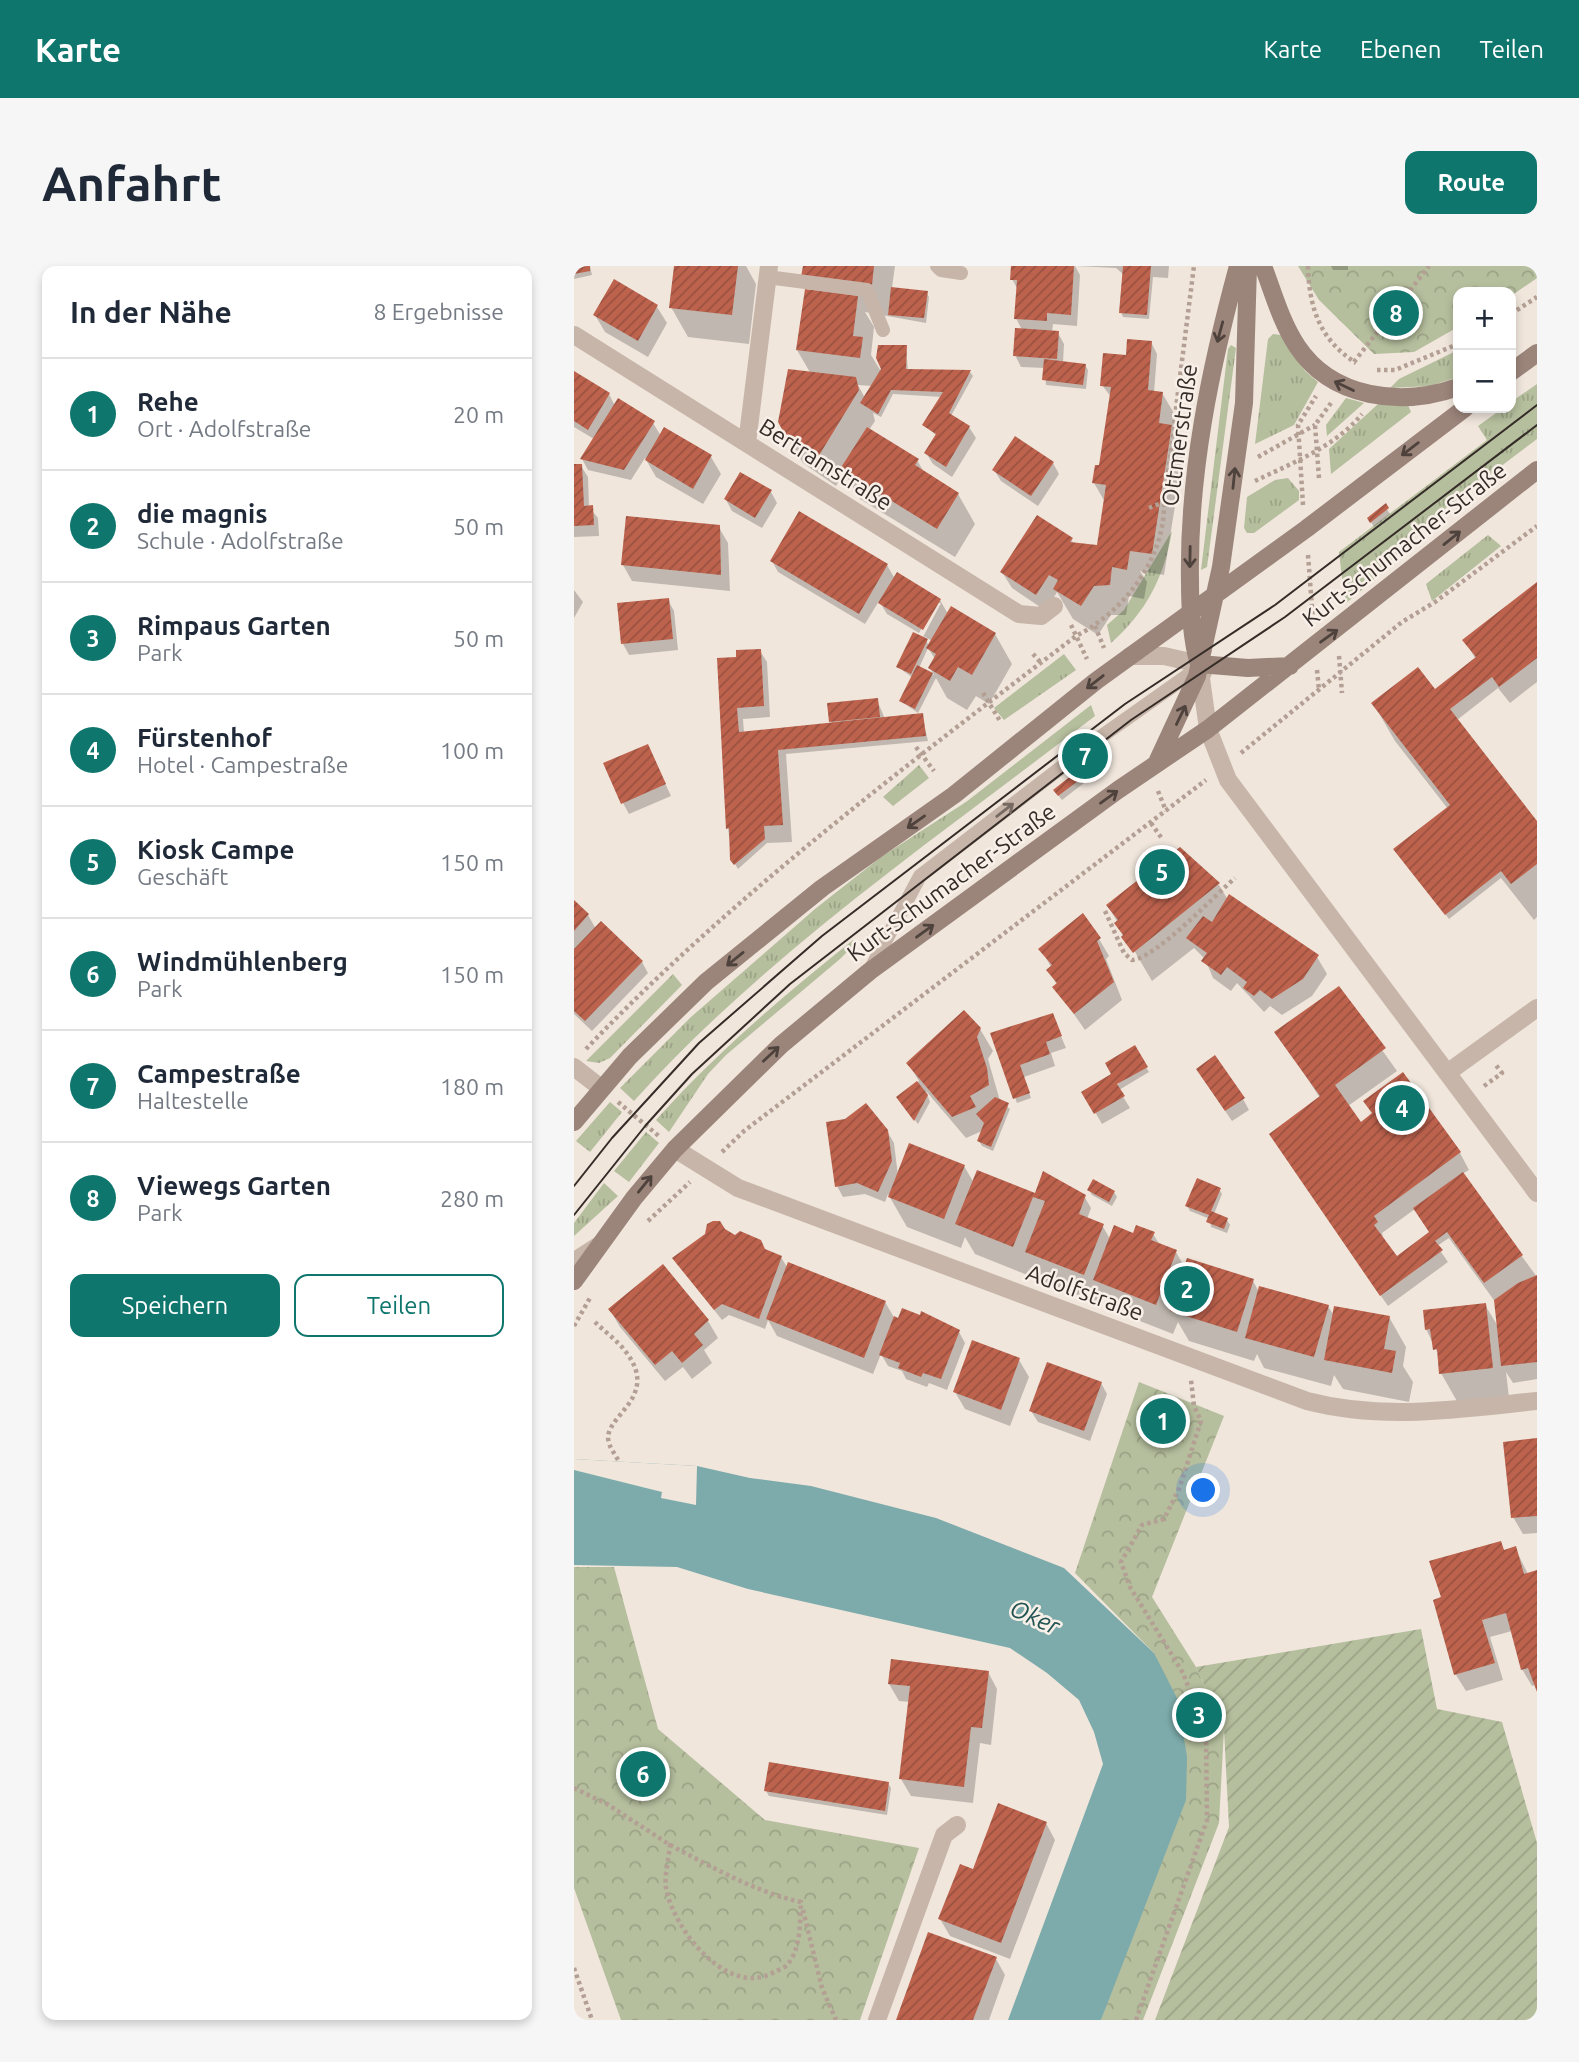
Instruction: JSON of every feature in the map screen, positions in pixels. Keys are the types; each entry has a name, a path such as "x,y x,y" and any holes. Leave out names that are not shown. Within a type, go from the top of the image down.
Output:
{"main road":[{"name":"Ottmerstraße","path":"1199,670 1190,613 1189,558 1194,488 1217,345 1238,266"},
{"path":"1156,764 1188,702 1199,670 1216,594 1244,403 1248,266"},
{"path":"1262,266 1297,347 1319,370 1341,386 1363,393 1404,397 1423,397 1453,388"},
{"path":"1516,368 1537,353"},
{"path":"574,1122 601,1088 706,982 822,888 954,795 1130,656 1306,529 1458,413"},
{"name":"Kurt-Schumacher-Straße","path":"574,1281 675,1149 781,1045 870,971 1208,729 1537,470"},
{"path":"1199,670 1290,666"}],"street":[{"path":"747,443 768,272"},
{"name":"Bertramstraße","path":"574,335 1018,614 1041,616 1054,606"},
{"path":"1130,656 1164,656 1199,670 1208,729 1221,769 1537,1194"},
{"path":"1447,1073 1537,1009"},
{"path":"576,1062 601,1088"},
{"name":"Adolfstraße","path":"675,1149 738,1188 1307,1401 1342,1410 1407,1414 1537,1401"},
{"path":"877,2020 944,1835 957,1825"}],"lane":[{"path":"937,266 941,270 961,273"},
{"path":"768,272 867,290 884,330"},
{"path":"870,971 920,876 1102,736 1194,671 1275,678"},
{"path":"574,1259 605,1239"}],"path":[{"path":"576,1062 708,932 866,798 1076,636 1095,626 1122,602 1155,556 1164,528 1164,503 1194,266"},
{"path":"1308,266 1314,316 1334,347 1354,362 1376,370 1395,370 1453,346"},
{"path":"1348,374 1354,362 1429,266"},
{"path":"1516,311 1537,297"},
{"path":"1319,690 1298,425 1321,386"},
{"path":"1254,460 1315,425 1335,398"},
{"path":"1257,481 1318,450 1345,431 1367,407"},
{"path":"1315,425 1320,478"},
{"path":"1149,508 1160,504"},
{"path":"1234,758 1402,622 1435,602 1537,526"},
{"path":"1071,625 1088,661"},
{"path":"1033,654 1041,663"},
{"path":"1339,656 1342,693"},
{"path":"983,693 1000,721"},
{"path":"916,747 933,771"},
{"path":"722,1153 744,1131 1204,782"},
{"path":"1150,822 1163,840"},
{"path":"1105,911 1124,953 1132,960 1140,959 1171,936 1235,878"},
{"path":"1482,1088 1502,1073 1490,1056"},
{"path":"626,1108 654,1132"},
{"path":"595,1322 625,1350 636,1370 635,1394 629,1407 610,1425 608,1442 619,1462"},
{"path":"1136,2020 1207,1819 1206,1733 1183,1673 1130,1587 1121,1562 1142,1525 1164,1519 1190,1460 1201,1421 1194,1406 1189,1356"},
{"path":"574,1788 607,1804 670,1846 731,1876 783,1898 801,1902"},
{"path":"670,1846 666,1887 680,1927 709,1960 739,1978 766,1977 788,1965 799,1935 801,1902"},
{"path":"801,1902 822,1988 836,2020"},
{"path":"574,1968 592,2020"}],"green space":[{"path":"1298,266 1537,266 1537,278 1516,293 1516,287 1453,287 1453,330 1414,352 1374,354 1319,300"},
{"path":"1273,334 1281,335 1305,371 1318,382 1294,425 1255,444 1268,339"},
{"path":"1231,345 1236,348 1207,567 1201,570 1228,349"},
{"path":"1453,352 1453,379 1430,386 1390,388 1399,379"},
{"path":"1537,384 1537,439 1429,521 1370,583 1345,604 1339,552 1487,440 1478,426 1496,413 1516,413 1516,399"},
{"path":"1346,398 1364,403 1327,436 1326,425"},
{"path":"1378,404 1408,405 1411,412 1331,474 1329,449"},
{"path":"1288,478 1299,491 1299,500 1254,533 1247,533 1244,528 1247,497 1275,480"},
{"path":"1172,531 1169,548 1152,592 1135,618 1111,643 1107,625 1124,610"},
{"path":"1488,535 1501,546 1432,601 1426,584"},
{"path":"1064,654 1076,670 1004,720 994,708"},
{"path":"1091,705 1095,716 855,898 797,946 740,995 634,1101 620,1088 691,1017 815,909 881,857 966,802"},
{"path":"919,765 929,778 893,806 883,797"},
{"path":"853,940 856,943 840,959 726,1055 708,1074 669,1132 656,1120 702,1071 751,1026"},
{"path":"673,974 682,985 610,1058 599,1063 586,1061"},
{"path":"610,1102 622,1112 590,1152 576,1141"},
{"path":"646,1132 659,1143 629,1182 614,1171"},
{"path":"604,1183 618,1196 574,1236 574,1223"},
{"path":"1139,1382 1224,1416 1152,1597 1196,1667 1224,1729 1219,1823 1143,2020 1101,2020 1119,1970 1154,1653 1075,1573"},
{"path":"574,1567 614,1567 658,1729 765,1820 919,1848 860,2020 621,2020 574,1888"},
{"path":"1421,1629 1437,1709 1502,1722 1537,1843 1537,2020 1155,2020 1229,1827 1224,1729 1196,1667"}],"water":[{"name":"Oker","path":"574,1459 697,1466 750,1478 811,1486 936,1518 1064,1568 1154,1653 1178,1700 1187,1757 1186,1800 1101,2020 1008,2020 1103,1764 1094,1732 1079,1700 1047,1673 1010,1648 748,1589 677,1567 574,1565"}],"pier":[{"path":"574,1459 697,1466 696,1505 661,1498 662,1492 574,1470"}],"building":[{"path":"574,266 590,266 590,271 574,274"},
{"path":"674,266 738,266 732,315 669,308"},
{"path":"803,266 874,266 872,285 801,277"},
{"path":"1011,266 1074,266 1071,315 1047,313 1047,321 1014,319 1017,280 1010,280"},
{"path":"1123,266 1151,266 1147,315 1119,313"},
{"path":"614,279 658,305 638,341 593,315"},
{"path":"891,287 928,291 924,318 888,315"},
{"path":"805,289 858,296 853,336 863,337 860,358 796,350"},
{"path":"1015,328 1059,331 1057,359 1013,356"},
{"path":"1127,339 1152,341 1148,390 1163,392 1159,423 1172,425 1152,554 1130,551 1127,570 1112,567 1110,585 1094,586 1081,606 1053,589 1058,580 1049,575 1036,595 1000,572 1037,515 1073,538 1070,542 1097,545 1106,485 1092,483 1095,465 1099,465 1111,387 1100,386 1103,353 1126,355"},
{"path":"878,345 907,345 906,369 971,370 949,413 970,426 946,467 924,453 936,434 922,425 943,392 891,390 878,414 860,403 881,369 876,358"},
{"path":"1044,359 1086,364 1083,385 1042,380"},
{"path":"788,369 856,377 859,390 818,457 784,433 778,422"},
{"path":"574,371 610,393 588,430 574,421"},
{"path":"618,398 655,421 624,470 580,459"},
{"path":"664,427 712,455 693,489 645,460"},
{"path":"867,427 919,459 915,465 959,493 937,529 840,469"},
{"path":"1015,436 1054,462 1031,496 992,470"},
{"path":"574,464 582,464 584,506 593,505 594,525 574,526"},
{"path":"740,472 772,490 755,518 724,499"},
{"path":"1386,503 1389,508 1370,523 1367,518"},
{"path":"799,511 888,564 859,614 770,561"},
{"path":"626,516 720,525 721,575 621,565"},
{"path":"897,572 941,599 923,630 878,603"},
{"path":"1537,582 1537,658 1499,687 1492,677 1450,709 1537,821 1537,864 1511,884 1501,871 1445,915 1393,849 1450,805 1371,703 1418,667 1435,689 1476,657 1462,640"},
{"path":"669,598 673,639 621,644 617,603"},
{"path":"951,606 996,633 972,675 958,667 950,681 928,668 936,654 926,648"},
{"path":"913,632 928,639 911,674 896,667"},
{"path":"761,649 764,706 737,708 739,732 923,713 926,736 778,750 783,825 764,826 765,839 734,865 730,860 729,828 726,829 717,658 736,657 736,650"},
{"path":"917,665 933,673 915,709 899,701"},
{"path":"878,698 880,717 829,722 827,703"},
{"path":"648,744 666,784 621,804 603,763"},
{"path":"1077,771 1082,778 1058,796 1053,790"},
{"path":"1180,847 1220,883 1133,953 1114,923 1118,920 1106,905"},
{"path":"1229,894 1319,955 1303,979 1272,999 1260,990 1254,996 1243,988 1247,982 1227,967 1221,975 1201,961 1207,953 1186,938 1203,916 1212,922"},
{"path":"574,900 589,914 574,931"},
{"path":"1083,913 1101,938 1097,941 1114,982 1074,1014 1052,987 1057,983 1046,970 1052,965 1038,949"},
{"path":"601,921 643,961 585,1021 574,1011 574,949"},
{"path":"1339,986 1386,1048 1335,1085 1361,1122 1372,1113 1363,1101 1403,1072 1461,1152 1374,1216 1378,1222 1374,1225 1397,1256 1429,1232 1413,1208 1463,1172 1523,1255 1484,1283 1447,1232 1435,1241 1443,1250 1380,1296 1269,1134 1320,1096 1274,1032"},
{"path":"964,1010 981,1028 977,1037 987,1068 989,1085 970,1096 976,1107 952,1117 906,1063"},
{"path":"1053,1013 1062,1036 1046,1042 1050,1054 1020,1065 1030,1093 1013,1099 990,1033"},
{"path":"1135,1045 1148,1067 1117,1084 1125,1096 1094,1114 1081,1092 1111,1074 1105,1063"},
{"path":"1215,1055 1245,1098 1225,1111 1196,1069"},
{"path":"917,1081 928,1095 914,1121 896,1097"},
{"path":"995,1097 1009,1103 991,1147 977,1141 984,1123 976,1114"},
{"path":"866,1103 888,1130 892,1161 878,1192 857,1183 835,1187 826,1122 845,1119"},
{"path":"909,1143 965,1165 944,1219 888,1197"},
{"path":"977,1170 1035,1193 1043,1171 1086,1195 1079,1214 1104,1224 1084,1275 1025,1252 1045,1201 1033,1197 1013,1247 955,1224"},
{"path":"1197,1178 1221,1188 1211,1211 1228,1218 1224,1229 1206,1222 1209,1215 1185,1206"},
{"path":"1093,1179 1115,1191 1109,1202 1087,1190"},
{"path":"720,1221 725,1229 735,1235 740,1231 761,1240 765,1249 782,1256 759,1319 722,1304 714,1310 672,1258 705,1234 707,1224"},
{"path":"1114,1225 1133,1233 1136,1225 1155,1232 1151,1240 1177,1250 1156,1305 1093,1280"},
{"path":"1187,1258 1254,1279 1237,1332 1170,1311"},
{"path":"788,1262 886,1301 864,1358 766,1319"},
{"path":"663,1264 709,1320 694,1334 703,1345 682,1363 672,1351 655,1365 608,1309"},
{"path":"1537,1275 1537,1362 1501,1366 1494,1300 1518,1283"},
{"path":"1259,1286 1329,1305 1314,1357 1245,1338"},
{"path":"1486,1303 1493,1368 1439,1374 1437,1349 1433,1350 1430,1329 1425,1330 1423,1310"},
{"path":"1334,1306 1390,1316 1384,1349 1396,1351 1392,1373 1324,1360"},
{"path":"902,1308 920,1315 921,1311 960,1330 941,1379 923,1373 921,1377 898,1368 900,1363 879,1355 894,1316 898,1318"},
{"path":"972,1340 1020,1358 1001,1410 953,1392"},
{"path":"1047,1362 1102,1382 1084,1431 1029,1411"},
{"path":"1537,1438 1537,1516 1511,1518 1503,1442"},
{"path":"1501,1541 1504,1550 1516,1546 1524,1574 1537,1570 1537,1692 1528,1668 1521,1670 1506,1613 1482,1620 1495,1663 1454,1675 1433,1600 1441,1597 1429,1561"},
{"path":"891,1659 989,1671 982,1728 971,1727 964,1787 899,1779 910,1686 888,1684"},
{"path":"769,1762 889,1782 885,1811 764,1791"},
{"path":"998,1803 1047,1822 1001,1943 938,1919 960,1864 973,1869"},
{"path":"928,1932 997,1957 973,2020 896,2020"}],"tram line":[{"path":"574,1186 612,1138 699,1043 822,936 1125,704 1275,605 1537,405"},
{"path":"574,1215 646,1125 692,1074 790,984 1131,720 1285,617 1537,425"}],"place":[{"name":"Viewegs Garten","path":"1396,313"},
{"name":"Campestraße","path":"1085,756"},
{"name":"Kiosk Campe","path":"1162,872"},
{"name":"Fürstenhof","path":"1402,1108"},
{"name":"die magnis","path":"1187,1289"},
{"name":"Rehe","path":"1163,1421"},
{"name":"Rimpaus Garten","path":"1199,1715"},
{"name":"Windmühlenberg","path":"643,1774"}]}
